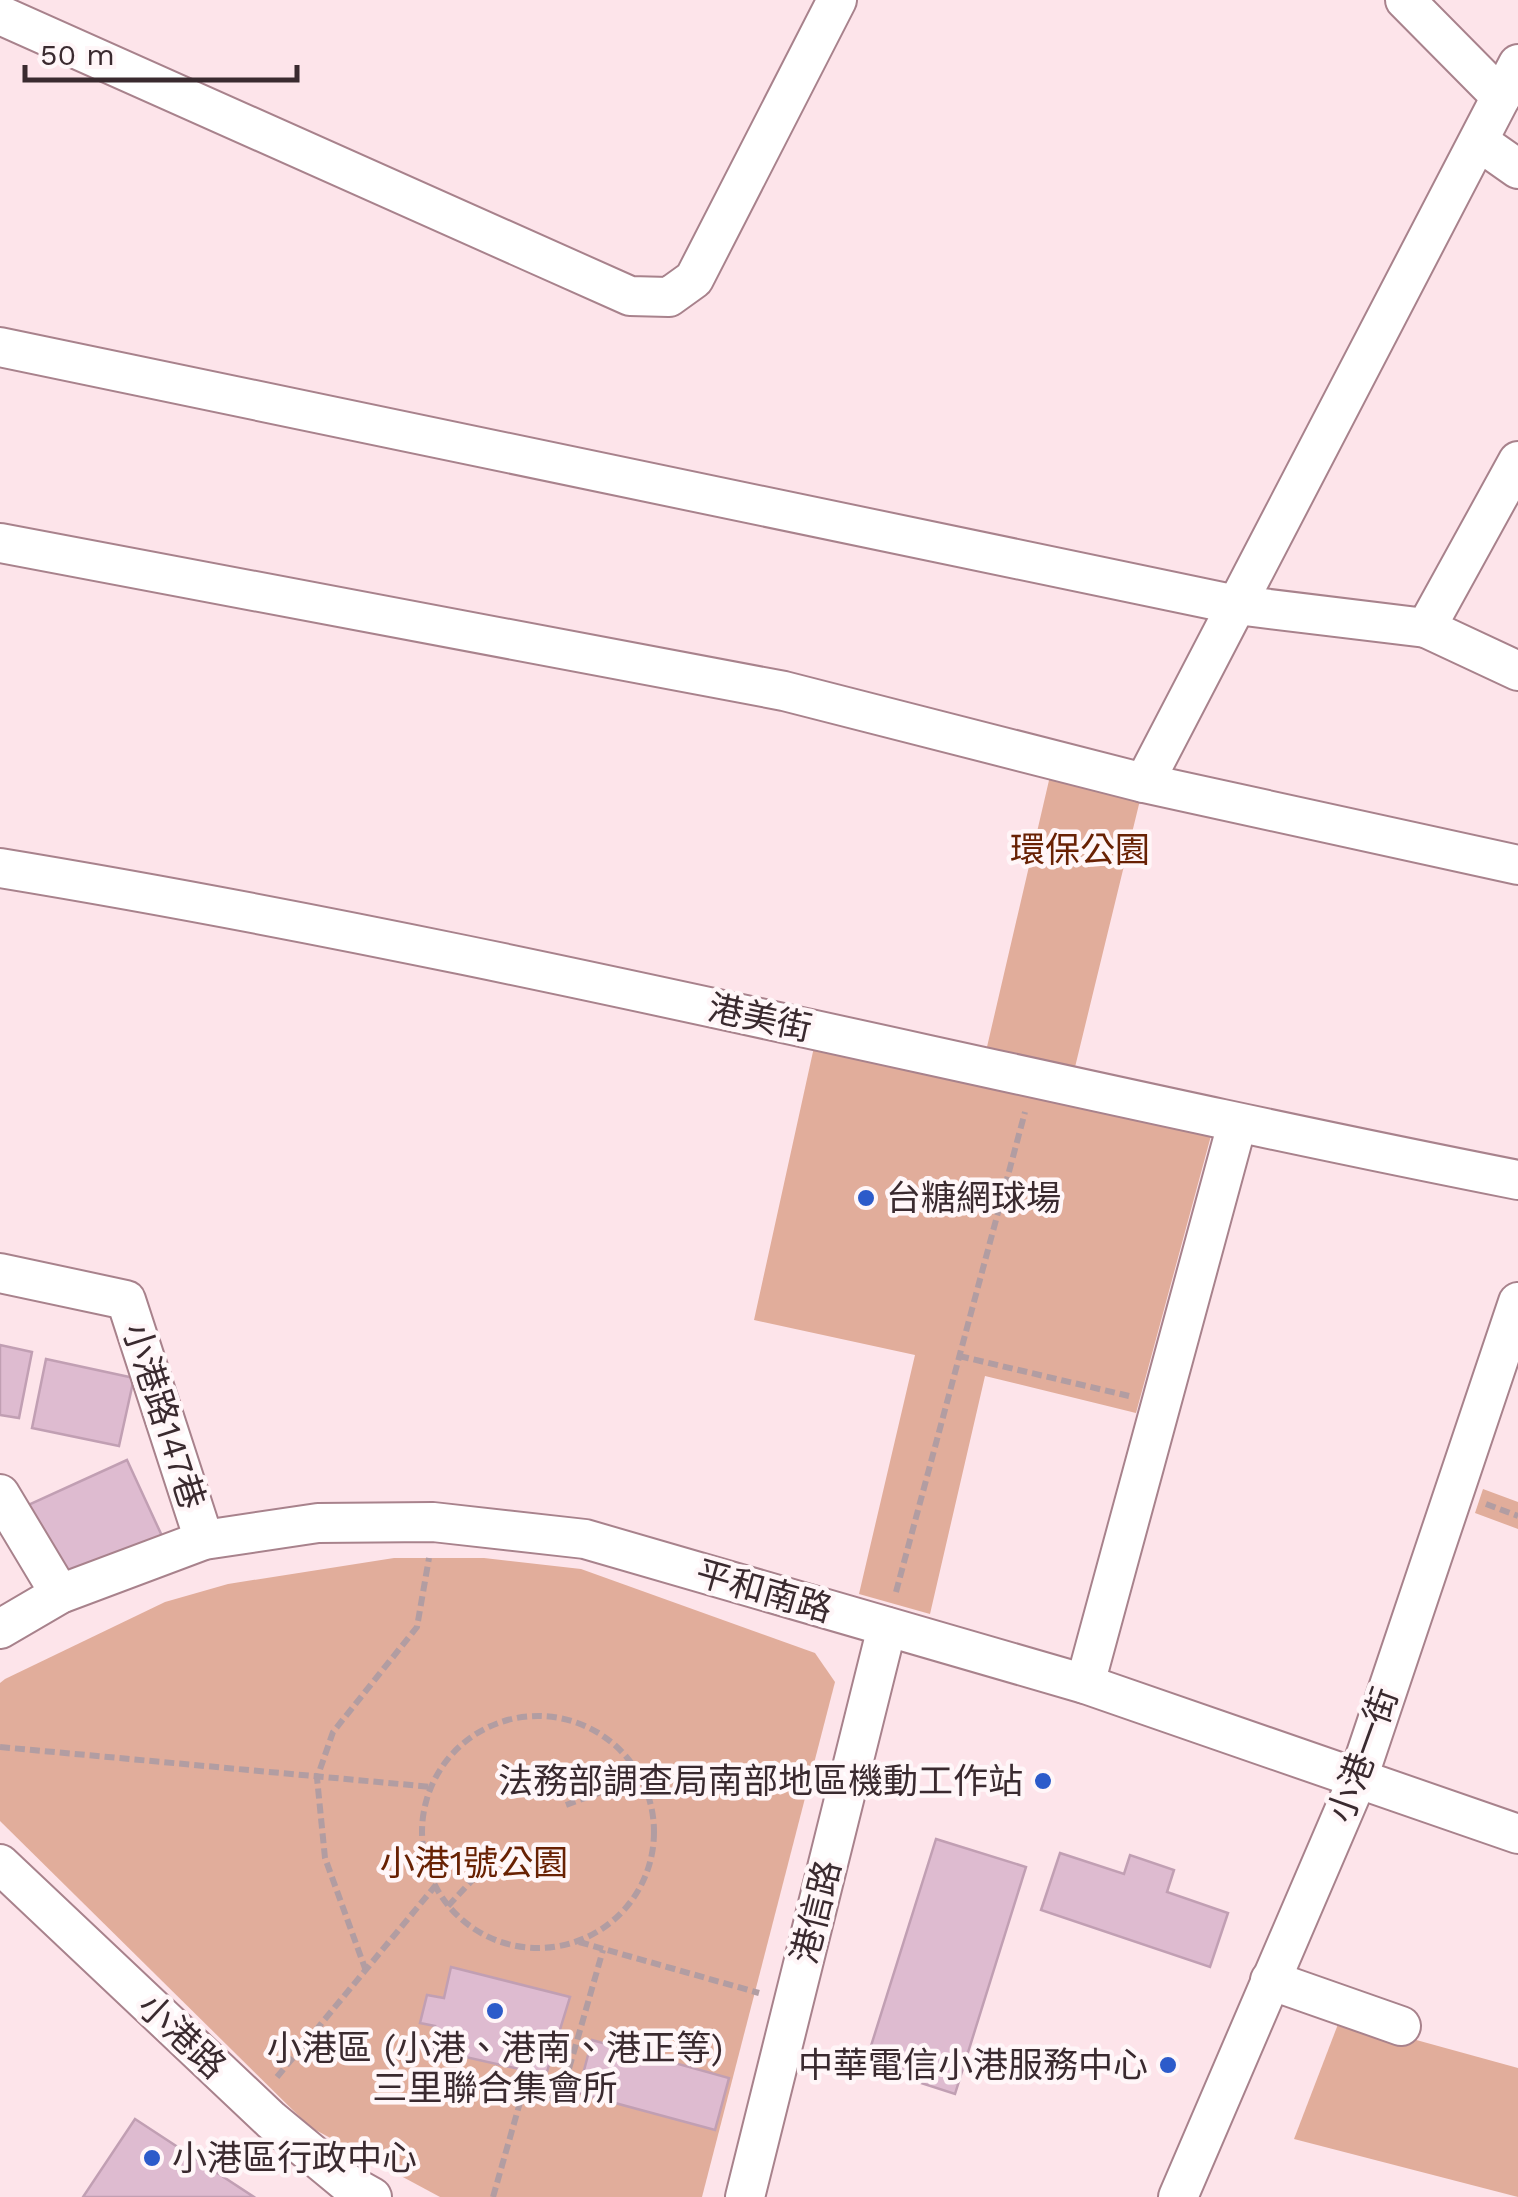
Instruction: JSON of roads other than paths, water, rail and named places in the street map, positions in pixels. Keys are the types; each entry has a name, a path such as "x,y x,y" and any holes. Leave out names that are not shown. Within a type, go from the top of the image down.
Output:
{"street":[{"path":"0,15 630,296 669,297 694,279 836,0"},
{"path":"1144,784 1510,81 1405,0"},
{"path":"1481,142 1518,169"},
{"path":"0,347 1237,605 1426,628 1518,672"},
{"path":"1426,628 1518,461"},
{"path":"0,543 784,691 1144,784 1518,864"},
{"name":"港美街","path":"0,868 254,910 1238,1124 1518,1180"},
{"path":"1085,1684 1238,1124"},
{"name":"小港路147巷","path":"0,1273 126,1300 204,1540"},
{"name":"小港一街","path":"1178,2197 1358,1778 1518,1302"},
{"path":"0,1494 60,1594"},
{"name":"平和南路","path":"0,1629 60,1594 204,1540 318,1523 376,1522 433,1522 585,1539 1085,1684 1518,1834"},
{"name":"港信路","path":"744,2197 886,1627"},
{"name":"小港路","path":"0,1864 271,2120 353,2192"},
{"path":"1270,1980 1400,2026"}],"place":[{"name":"台糖網球場","path":"866,1198"},
{"name":"法務部調查局南部地區機動工作站","path":"1043,1781"},
{"name":"小港區 (小港、港南、港正等) 三里聯合集會所","path":"495,2011"},
{"name":"中華電信小港服務中心","path":"1168,2065"},
{"name":"小港區行政中心","path":"152,2158"}],"park label":[{"name":"環保公園","path":"1080,850"},
{"name":"小港1號公園","path":"474,1863"}]}
